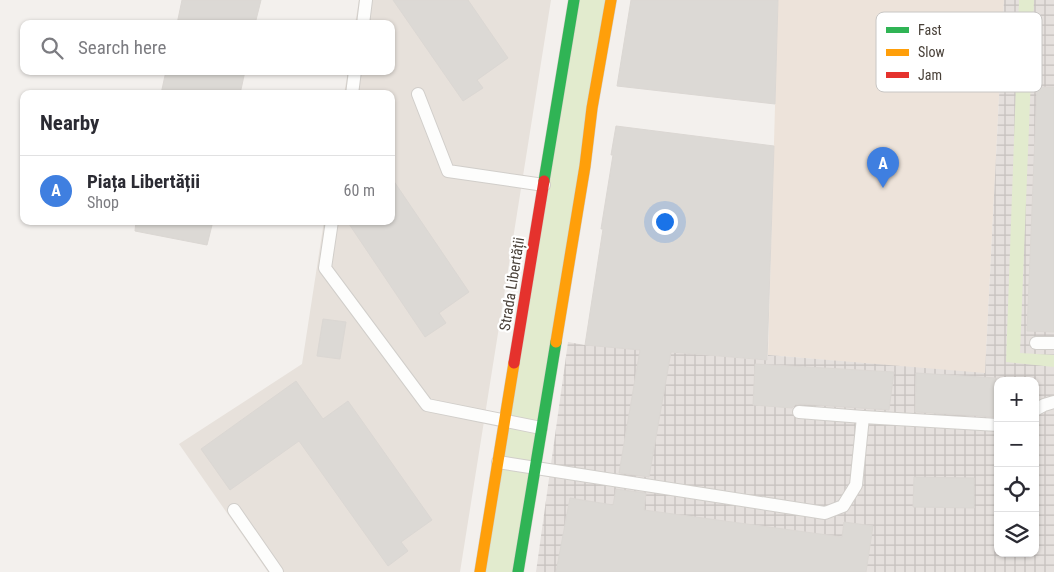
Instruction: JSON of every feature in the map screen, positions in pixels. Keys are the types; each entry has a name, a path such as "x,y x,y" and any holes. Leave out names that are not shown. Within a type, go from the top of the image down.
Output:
{"main road":[{"name":"Strada Libertății","path":"480,572 574,0"},
{"path":"518,572 610,0"}],"lane":[{"path":"364,20 366,0"},
{"path":"353,90 354,75"},
{"path":"418,94 448,171 544,185"},
{"path":"331,225 325,268 427,405 541,428"},
{"path":"1036,343 1054,343"},
{"path":"1039,408 1054,402"},
{"path":"799,412 994,425"},
{"path":"498,462 825,513 843,506 856,485 863,417"},
{"path":"234,510 277,572"}],"shaded area":[{"path":"359,0 551,0 460,572 268,572 179,444 302,364 323,225 395,225 395,90 345,90 347,75 395,75 395,20 356,20"},
{"path":"778,0 1004,0 1003,12 876,12 876,92 999,92 985,374 768,355"},
{"path":"1004,0 1054,0 1054,572 536,572 568,342 767,360 768,355 985,373 999,92 1042,92 1042,12 1003,12"}],"green space":[{"path":"574,0 611,0 518,572 480,572"},
{"path":"1019,0 1034,0 1034,12 1019,12"},
{"path":"1016,92 1030,92 1020,353 1054,355 1054,367 1006,362"}],"building":[{"path":"182,0 261,0 256,20 178,20"},
{"path":"393,0 468,0 508,58 477,80 483,88 463,101"},
{"path":"631,0 778,0 775,104 617,86"},
{"path":"165,75 244,75 241,90 162,90"},
{"path":"1042,87 1054,87 1054,332 1027,331 1037,92 1042,92"},
{"path":"616,126 774,146 767,360 671,352 649,477 619,473 640,350 585,345 603,229 601,229"},
{"path":"395,183 469,292 439,313 446,323 425,337 350,225 395,225"},
{"path":"136,225 212,225 207,245 135,231"},
{"path":"323,319 346,322 340,359 317,356"},
{"path":"755,364 894,372 889,410 800,404 792,408 753,405"},
{"path":"916,373 994,378 994,417 915,412"},
{"path":"296,381 323,419 348,401 432,520 401,542 408,551 388,566 299,441 230,490 201,449"},
{"path":"914,477 974,478 974,508 913,507"},
{"path":"616,489 646,493 644,510 842,537 844,522 873,526 866,572 556,572 570,498 613,505"}],"traffic: fast":[{"path":"544,181 574,0"},
{"path":"518,572 556,342"}],"traffic: slow":[{"path":"556,342 585,166 592,108 611,0"},
{"path":"480,572 514,363"}],"traffic: jam":[{"path":"514,363 544,181"}],"place":[{"name":"Piața Libertății","path":"883,188"}]}
